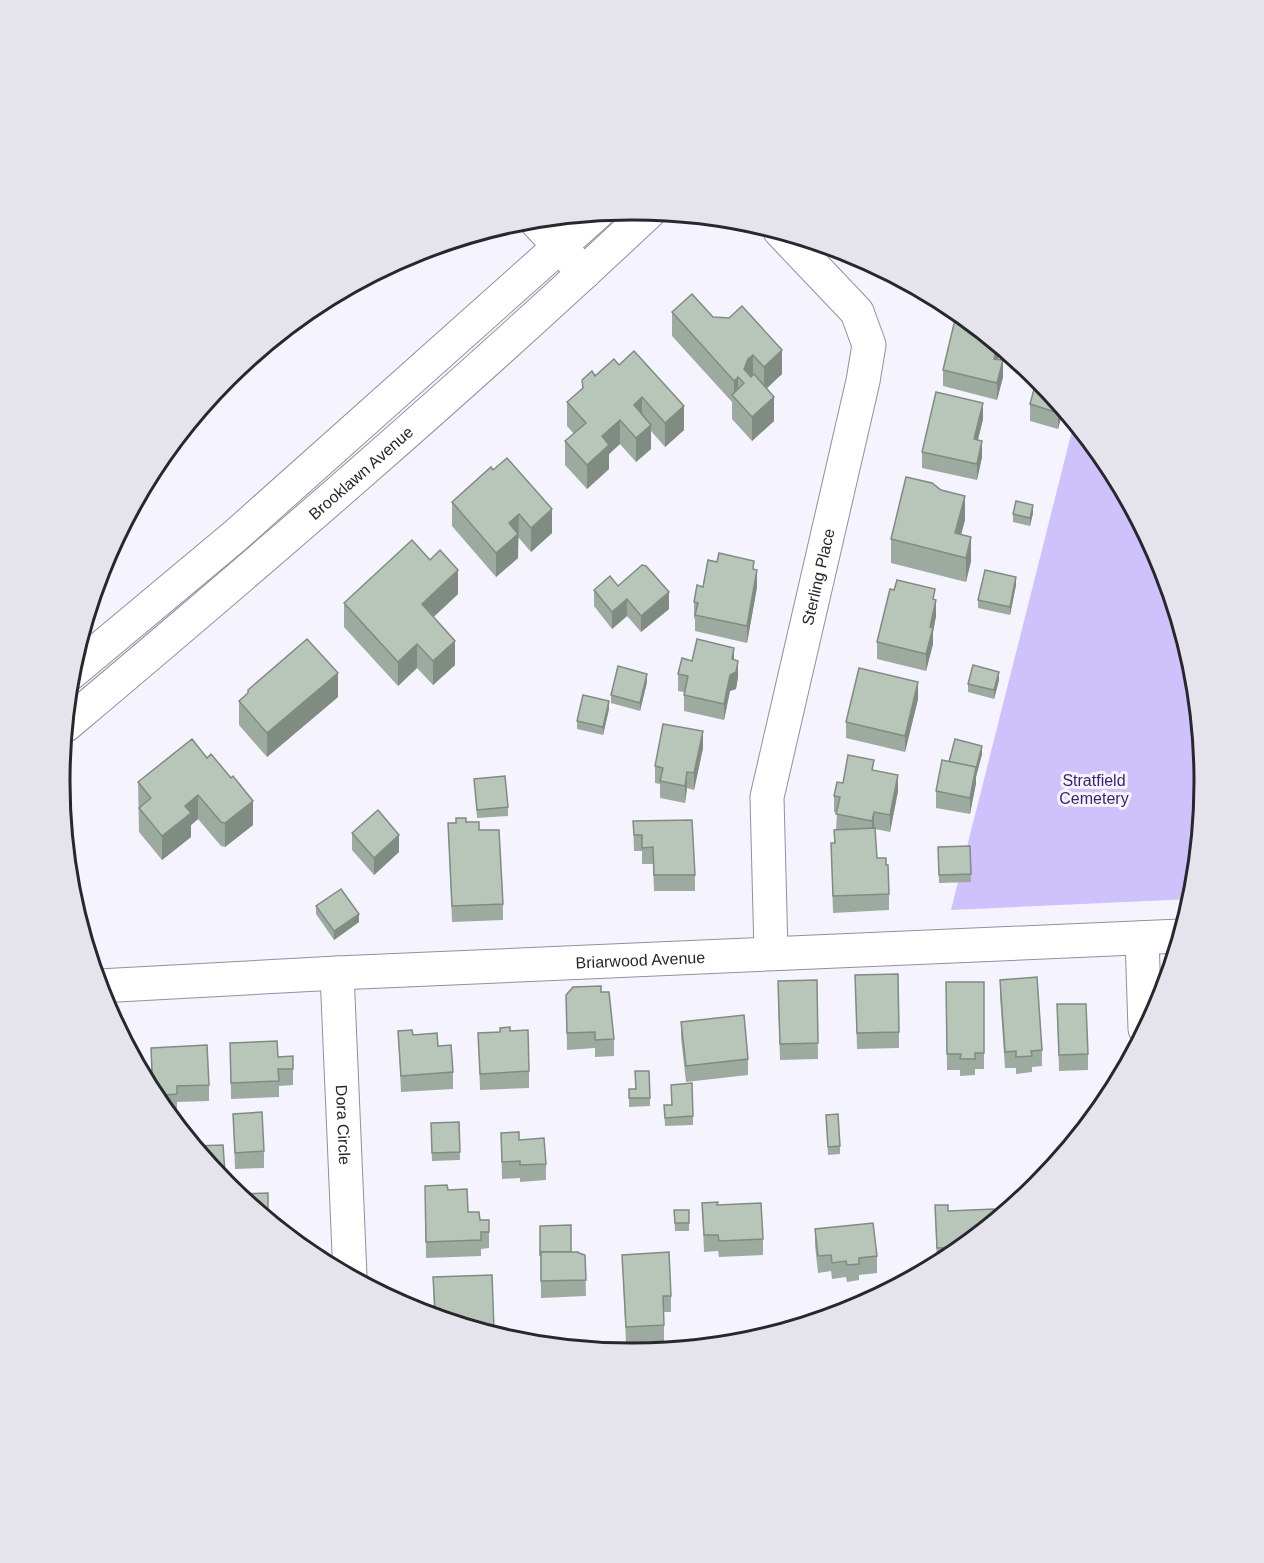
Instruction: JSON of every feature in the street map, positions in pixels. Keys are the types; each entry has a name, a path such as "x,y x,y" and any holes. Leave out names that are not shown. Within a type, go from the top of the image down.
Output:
{"main road":[{"name":"Brooklawn Avenue","path":"74,718 260,562 640,220"},
{"path":"83,664 235,536 587,222"},
{"path":"542,228 584,273"},
{"name":"Sterling Place","path":"771,953 767,797 863,381 869,345 857,312 792,244"},
{"name":"Briarwood Avenue","path":"109,985 771,953 1171,936"},
{"path":"1142,938 1144,1011"},
{"name":"Dora Circle","path":"338,973 350,1267"}],"green space":[{"name":"Stratfield Cemetery","path":"1071,433 1099,470 1136,533 1164,601 1183,672 1189,708 1194,782 1189,855 1181,899 951,910"}],"building":[{"path":"692,294 713,317 729,318 742,306 782,350 764,367 753,355 748,359 744,369 751,377 754,374 774,397 752,417 732,395 744,383 738,377 734,381 672,312"},
{"path":"954,322 996,354 994,359 1003,360 997,383 943,370"},
{"path":"634,351 684,406 665,423 642,397 634,405 651,425 636,438 620,420 602,436 609,445 587,465 565,441 586,423 567,402 583,388 582,380 592,371 595,376 614,359 619,365"},
{"path":"1034,389 1055,412 1030,404"},
{"path":"936,392 983,403 974,439 982,441 977,464 922,452"},
{"path":"507,458 552,509 531,528 519,514 509,523 518,534 496,553 452,502 491,467 493,470"},
{"path":"906,477 932,483 941,490 965,496 955,533 971,537 966,558 891,539"},
{"path":"1016,501 1033,505 1030,518 1013,514"},
{"path":"412,540 430,560 440,550 458,570 422,604 455,641 433,661 417,644 398,662 344,603"},
{"path":"719,553 754,561 753,569 757,570 747,626 695,615 698,603 694,602 697,585 703,587 708,560 717,562"},
{"path":"642,565 646,566 669,592 641,616 627,599 612,612 594,590 610,576 618,586"},
{"path":"985,570 1016,577 1010,607 978,600"},
{"path":"897,580 935,589 933,599 936,600 930,627 933,628 926,654 877,642 890,589 894,590"},
{"path":"307,639 338,673 267,733 239,701 248,693 248,690"},
{"path":"697,639 734,648 732,659 738,661 736,672 730,675 724,704 684,695 688,676 678,674 682,658 692,661"},
{"path":"973,665 999,672 994,690 968,684"},
{"path":"618,666 647,674 640,703 611,695"},
{"path":"859,668 918,682 905,736 846,722"},
{"path":"583,695 609,701 603,727 577,721"},
{"path":"663,724 703,731 694,773 687,772 685,786 660,781 663,768 655,766"},
{"path":"192,739 207,758 211,754 231,778 233,776 253,801 225,823 221,822 198,795 185,806 191,813 162,836 139,808 151,798 138,782"},
{"path":"955,739 982,746 976,769 976,767 949,762"},
{"path":"848,755 874,760 872,770 898,775 890,815 874,812 872,821 836,814 840,797 834,796 837,782 843,783"},
{"path":"942,760 976,767 970,798 936,791"},
{"path":"505,776 508,807 477,810 474,779"},
{"path":"378,810 399,835 374,858 352,833"},
{"path":"456,818 466,818 466,822 479,822 479,830 499,830 503,904 452,906 448,823 456,823"},
{"path":"692,820 695,875 654,875 653,847 642,848 642,835 634,835 633,821"},
{"path":"875,828 877,858 886,858 886,865 888,865 889,894 833,896 831,843 835,843 834,830"},
{"path":"970,846 971,874 939,875 938,847"},
{"path":"341,889 359,914 334,931 316,906"},
{"path":"898,974 899,1032 857,1033 855,975"},
{"path":"1037,977 1042,1050 1031,1051 1032,1056 1016,1057 1016,1051 1005,1052 1000,980"},
{"path":"817,980 818,1043 780,1044 778,981"},
{"path":"946,982 984,982 984,1053 975,1053 975,1059 960,1059 961,1054 947,1054"},
{"path":"601,986 601,992 609,992 614,1039 595,1040 595,1032 567,1033 566,995 573,987"},
{"path":"1057,1004 1086,1004 1088,1054 1059,1055"},
{"path":"744,1015 748,1059 686,1066 681,1022"},
{"path":"510,1027 510,1031 528,1030 529,1071 480,1074 478,1033 500,1032 500,1028"},
{"path":"412,1030 413,1035 437,1033 438,1046 451,1045 453,1072 401,1076 398,1031"},
{"path":"277,1041 278,1057 293,1056 293,1069 278,1069 279,1081 231,1083 230,1043"},
{"path":"207,1045 209,1085 177,1086 177,1094 166,1095 152,1072 151,1048"},
{"path":"635,1071 649,1071 650,1098 629,1098 629,1089 636,1089"},
{"path":"692,1083 693,1116 665,1118 664,1105 672,1105 671,1085"},
{"path":"262,1112 264,1151 235,1153 233,1114"},
{"path":"838,1114 840,1146 828,1147 826,1115"},
{"path":"459,1122 460,1152 432,1153 431,1123"},
{"path":"519,1132 519,1140 544,1138 546,1164 520,1165 520,1161 502,1162 501,1133"},
{"path":"223,1145 225,1168 210,1152 205,1146"},
{"path":"447,1185 448,1190 467,1189 468,1212 479,1212 480,1220 489,1220 489,1232 481,1232 481,1240 426,1242 425,1186"},
{"path":"268,1193 268,1209 262,1204 251,1194"},
{"path":"718,1202 717,1205 761,1203 763,1239 719,1241 718,1235 704,1235 702,1203"},
{"path":"935,1205 948,1205 948,1211 994,1209 974,1227 945,1248 937,1248"},
{"path":"674,1210 689,1210 689,1223 675,1223"},
{"path":"873,1223 877,1256 859,1258 859,1264 847,1265 846,1261 832,1263 831,1255 818,1256 815,1229"},
{"path":"571,1225 571,1252 541,1252 540,1256 540,1226"},
{"path":"541,1252 578,1252 585,1255 586,1280 541,1281"},
{"path":"669,1252 671,1296 663,1296 664,1325 626,1327 622,1255"},
{"path":"492,1275 494,1326 435,1307 433,1277"}]}
